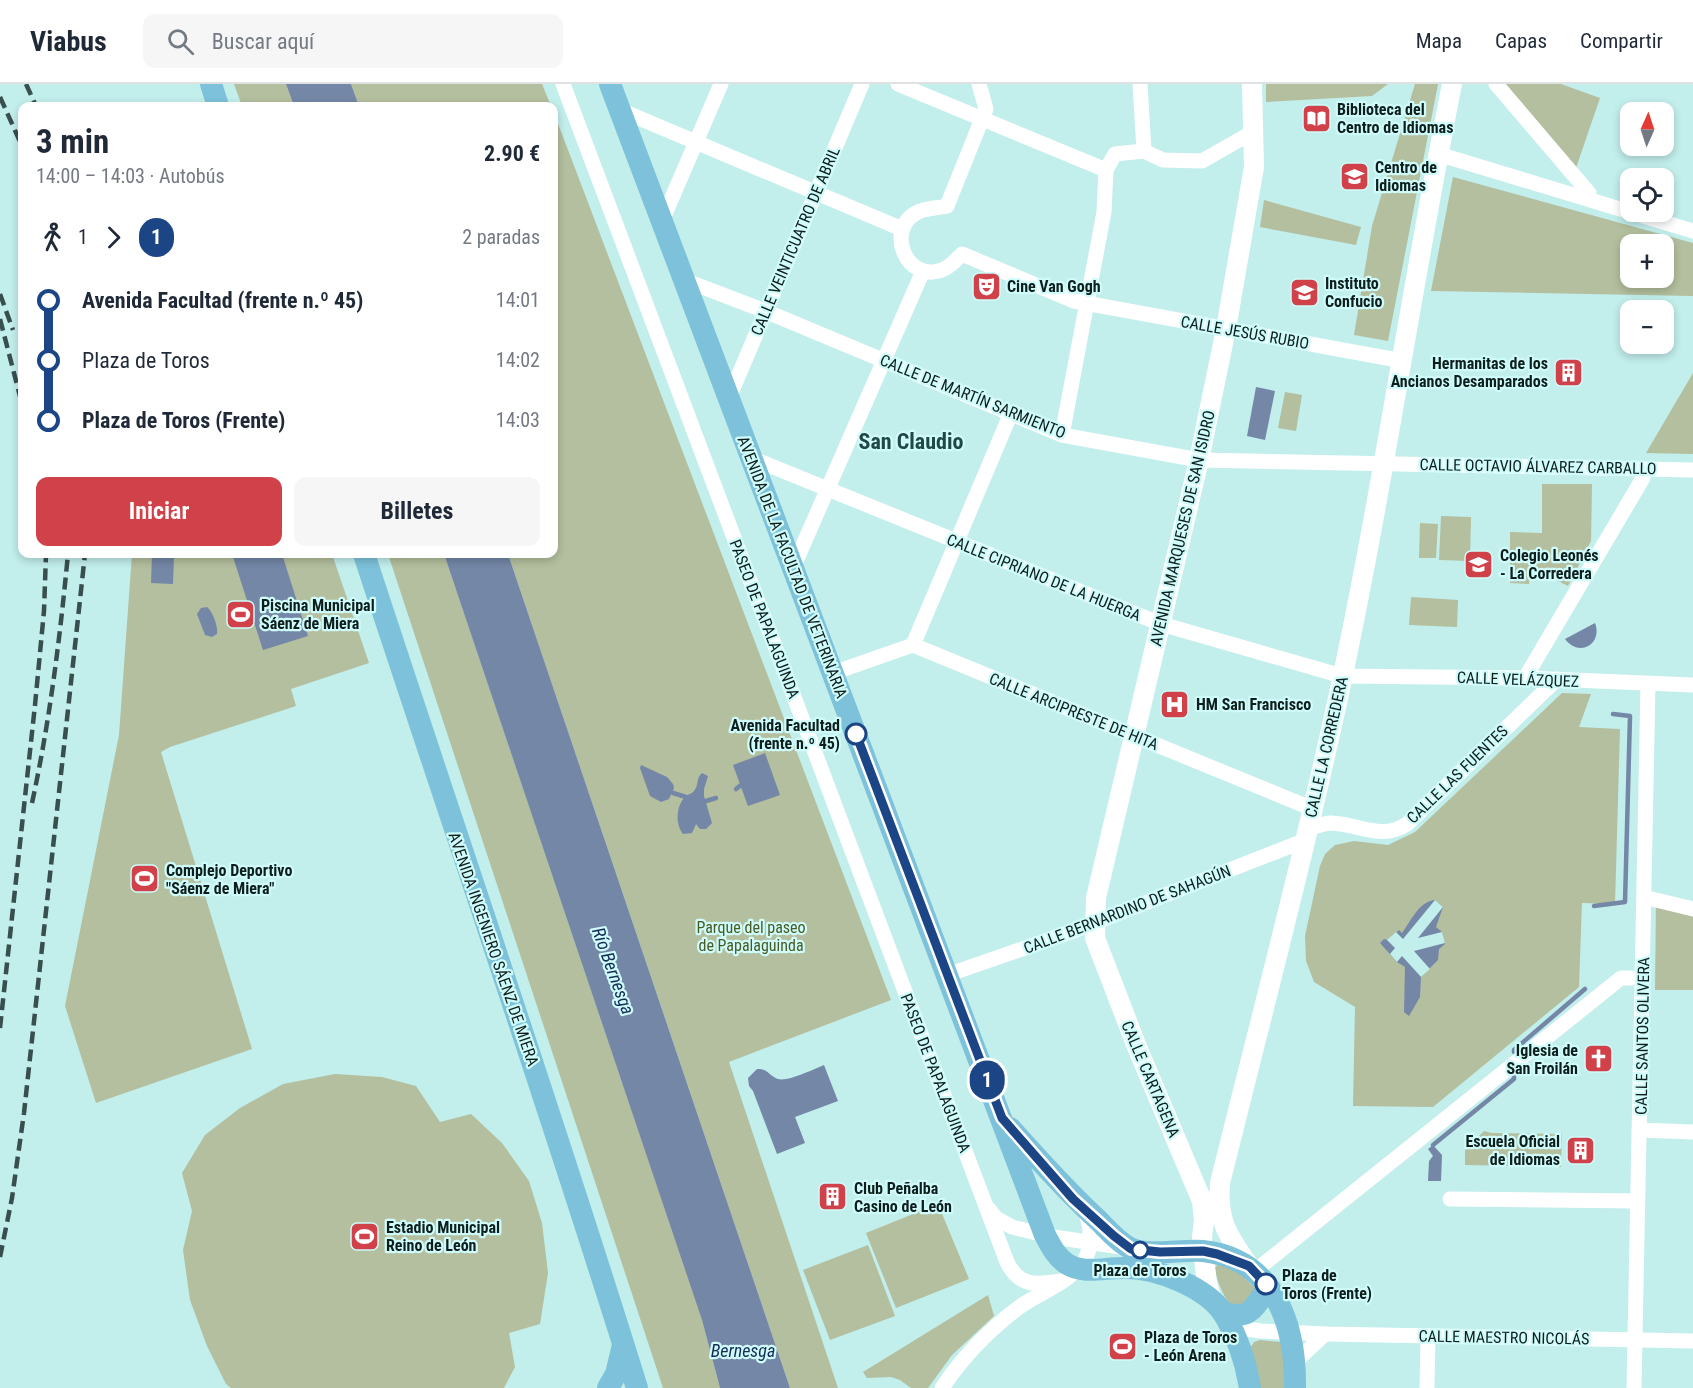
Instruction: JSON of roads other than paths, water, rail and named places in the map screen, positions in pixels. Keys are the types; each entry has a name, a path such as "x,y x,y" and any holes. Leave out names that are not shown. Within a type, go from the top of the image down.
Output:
{"main road":[{"path":"211,84 217,102"},
{"name":"AVENIDA DE LA FACULTAD DE VETERINARIA","path":"610,84 1045,1235 1054,1253 1066,1263 1070,1275"},
{"name":"AVENIDA MARQUESES DE SAN ISIDRO","path":"1095,921 1096,898 1199,460 1226,329 1254,167 1251,84"},
{"name":"CALLE LA CORREDERA","path":"1294,1388 1295,1362 1287,1320 1229,1238 1221,1219 1220,1183 1307,835 1342,676 1403,361 1452,84"},
{"name":"AVENIDA INGENIERO SÁENZ DE MIERA","path":"365,558 450,820 514,1003 637,1388"},
{"name":"CALLE CARTAGENA","path":"1095,921 1095,938 1202,1201 1204,1221 1202,1244 1207,1282 1222,1314"},
{"name":"AVENIDA DE LA FACULTAD DE VETERINARIA","path":"1002,1118 1073,1199 1131,1249"},
{"path":"1131,1249 1160,1252 1202,1244 1257,1275 1255,1307 1244,1315 1222,1314"},
{"path":"1070,1275 1138,1268 1156,1272 1190,1287 1222,1314 1243,1357 1250,1388"},
{"path":"608,1388 616,1374 623,1344"}],"street":[{"name":"PASEO DE PAPALAGUINDA","path":"563,84 1013,1274 1021,1280 1043,1284 1070,1275"},
{"path":"662,221 721,84"},
{"name":"CALLE VEINTICUATRO DE ABRIL","path":"729,398 862,84"},
{"path":"898,84 1106,170"},
{"path":"793,568 923,271 907,261 902,252 900,241 902,229 908,219 920,211 947,206 986,109 979,84"},
{"path":"1140,84 1144,151"},
{"path":"1496,84 1589,192"},
{"path":"620,110 902,229"},
{"path":"1062,435 1104,212 1106,170 1114,154 1144,151 1163,160 1202,161 1253,132"},
{"path":"1438,154 1693,231"},
{"name":"CALLE JESÚS RUBIO","path":"923,271 935,272 945,268 962,254 1074,302 1403,361"},
{"name":"CALLE DE MARTÍN SARMIENTO","path":"684,280 765,311 1062,435 1199,460 1364,465 1383,463"},
{"path":"833,673 913,645 1011,413"},
{"name":"CALLE CIPRIANO DE LA HUERGA","path":"751,458 1161,624 1342,676"},
{"name":"CALLE OCTAVIO ÁLVAREZ CARBALLO","path":"1383,463 1693,470"},
{"path":"1525,678 1643,478"},
{"name":"CALLE ARCIPRESTE DE HITA","path":"913,645 1313,808"},
{"name":"CALLE VELÁZQUEZ","path":"1342,676 1525,678 1693,685"},
{"name":"CALLE LAS FUENTES","path":"1307,835 1329,822 1386,833 1407,824 1557,679"},
{"name":"CALLE SANTOS OLIVERA","path":"1634,1388 1648,684"},
{"name":"CALLE BERNARDINO DE SAHAGÚN","path":"948,975 1095,921 1307,835"},
{"path":"1652,899 1693,909"},
{"path":"1257,1275 1621,978 1632,978"},
{"path":"1639,1130 1693,1132"},
{"path":"1195,1183 1220,1183"},
{"path":"1450,1199 1637,1201"},
{"path":"987,1207 996,1218 1012,1227 1045,1235 1131,1249"},
{"path":"942,1388 952,1373 990,1332 1019,1308 1070,1275 1087,1256 1090,1222 1085,1209"},
{"name":"CALLE MAESTRO NICOLÁS","path":"1222,1314 1290,1332 1320,1334 1693,1341"},
{"path":"1295,1362 1320,1334"},
{"path":"1427,1388 1428,1336"}],"water":[{"path":"286,84 351,84 358,102 293,102"},
{"path":"1256,387 1275,391 1265,440 1247,436"},
{"path":"152,558 174,558 173,584 151,583"},
{"path":"233,558 283,558 308,636 263,650"},
{"name":"Bernesga","path":"445,558 509,558 790,1388 720,1388 702,1320"},
{"path":"207,607 217,627 217,634 212,637 205,635 197,614 201,608"},
{"path":"1595,623 1596,637 1588,646 1577,647 1565,639"},
{"path":"765,753 780,795 748,806 733,765"},
{"path":"641,765 667,777 673,784 674,788 669,799 661,802 650,796"},
{"path":"702,773 708,776 704,796 712,823 706,829 700,829 696,824 692,833 683,834 678,820 680,804 696,789"},
{"path":"1435,900 1443,907 1436,927 1442,932 1445,944 1439,949 1438,960 1421,977 1420,997 1409,1016 1404,1012 1405,967 1397,962 1380,943 1384,939 1388,940 1399,930 1402,933 1424,904"},
{"path":"824,1065 838,1101 795,1117 805,1143 777,1154 749,1086 748,1078 760,1069 778,1079 788,1079"},
{"path":"1433,1145 1442,1155 1441,1181 1428,1181 1429,1161 1433,1156 1428,1149"}],"waterway":[{"path":"1594,906 1625,902 1630,716 1613,714"},
{"path":"736,789 741,785"},
{"path":"673,793 686,797"},
{"path":"706,801 716,798"},
{"path":"1514,1052 1585,989"},
{"path":"1433,1145 1514,1079 1514,1072"}],"railway":[{"path":"26,84 34,102"},
{"path":"0,97 18,137"},
{"path":"0,294 13,330"},
{"path":"0,319 18,389"},
{"path":"0,1028 35,705 44,611 46,558"},
{"path":"32,803 54,678 68,558"},
{"path":"0,1257 12,1198 24,1113 85,558"}],"place":[{"name":"Biblioteca del Centro de Idiomas","path":"1316,118"},
{"name":"Centro de Idiomas","path":"1354,176"},
{"name":"Cine Van Gogh","path":"986,286"},
{"name":"Instituto Confucio","path":"1304,292"},
{"name":"Hermanitas de los Ancianos Desamparados","path":"1569,372"},
{"name":"Colegio Leonés - La Corredera","path":"1479,564"},
{"name":"Piscina Municipal Sáenz de Miera","path":"240,614"},
{"name":"HM San Francisco","path":"1175,704"},
{"name":"Avenida Facultad (frente n.º 45)","path":"856,734"},
{"name":"Complejo Deportivo \"Sáenz de Miera\"","path":"145,879"},
{"name":"Iglesia de San Froilán","path":"1599,1059"},
{"name":"Escuela Oficial de Idiomas","path":"1581,1150"},
{"name":"Club Peñalba Casino de León","path":"833,1197"},
{"name":"Estadio Municipal Reino de León","path":"365,1236"},
{"name":"Plaza de Toros","path":"1140,1250"},
{"name":"Plaza de Toros (Frente)","path":"1266,1284"},
{"name":"Plaza de Toros - León Arena","path":"1123,1346"}],"district":[{"name":"San Claudio","path":"911,441"}],"park label":[{"name":"Parque del paseo de Papalaguinda","path":"751,936"}],"water label":[{"name":"Río Bernesga","path":"613,971"}]}
